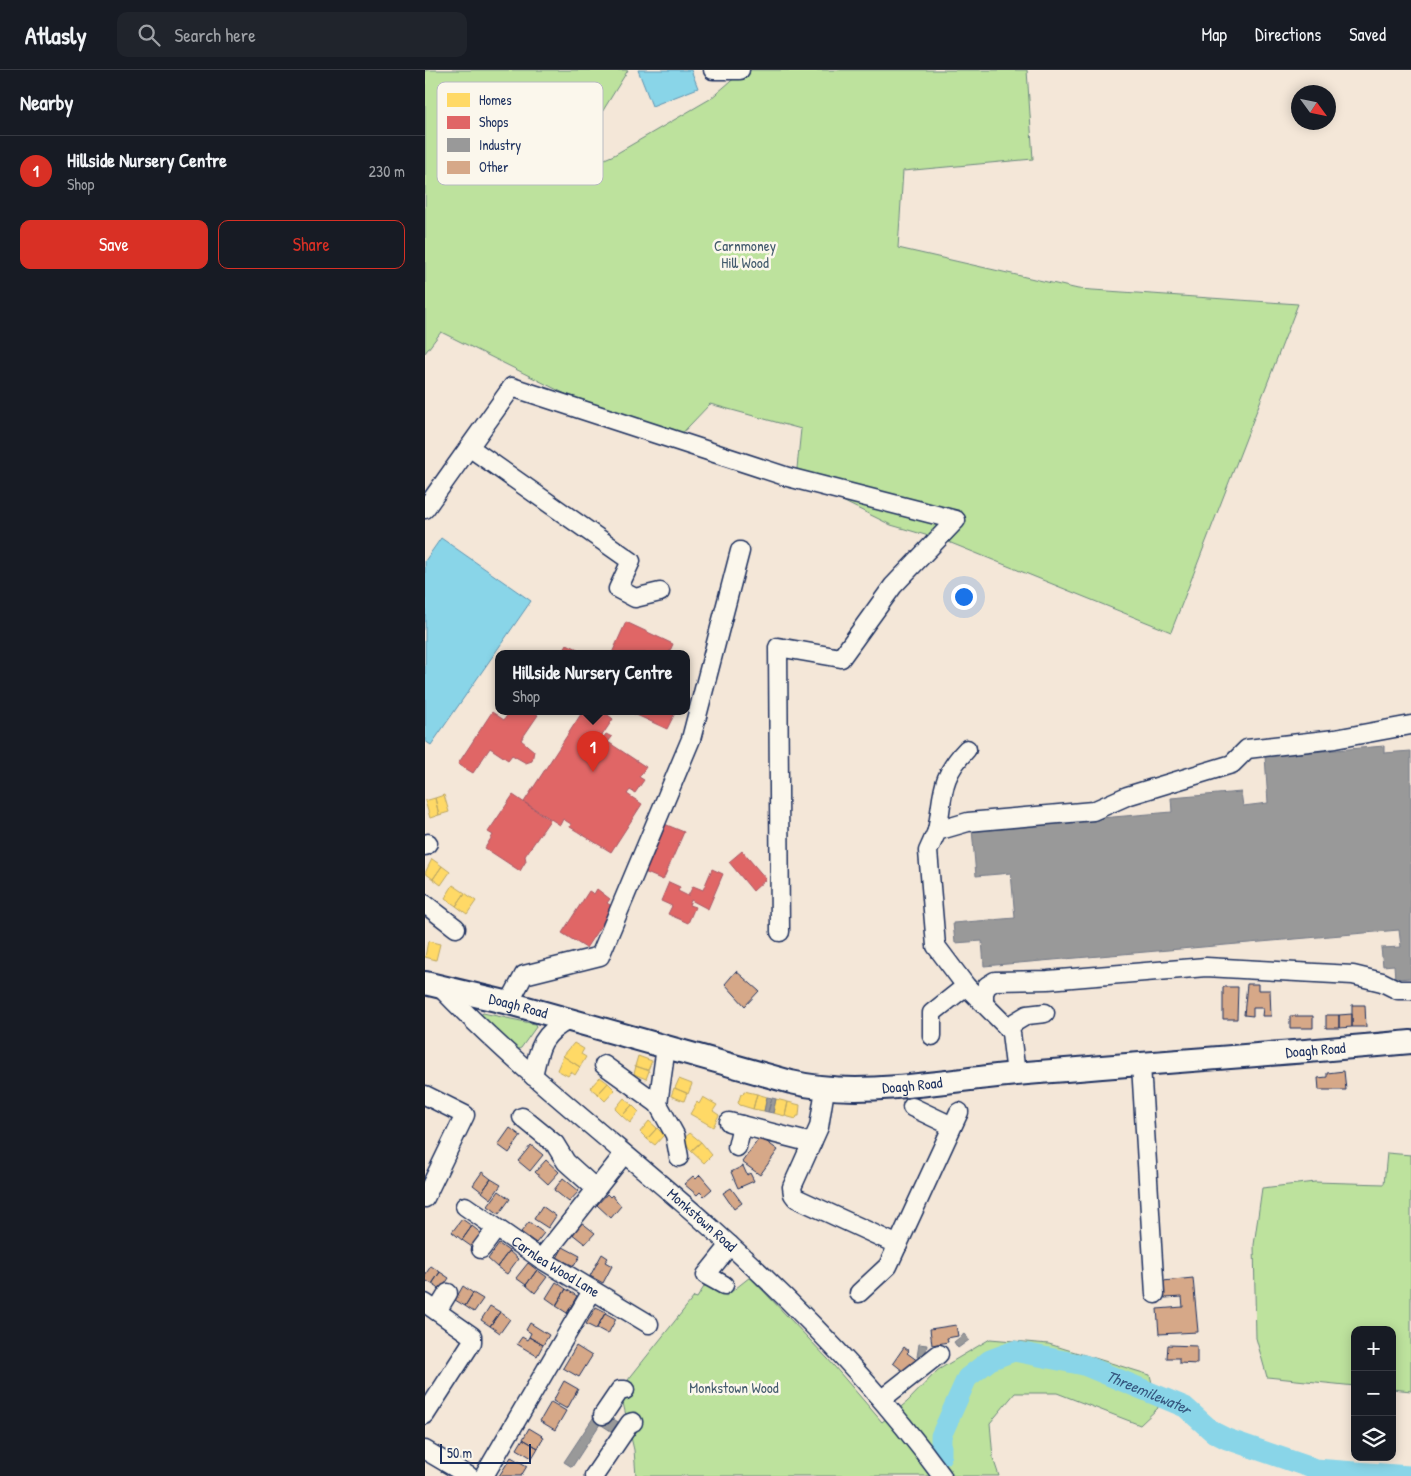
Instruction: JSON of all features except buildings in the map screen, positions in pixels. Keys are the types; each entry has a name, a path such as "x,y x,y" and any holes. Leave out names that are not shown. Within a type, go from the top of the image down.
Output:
{"main road":[{"name":"Doagh Road","path":"432,985 509,1003 791,1082 825,1089 874,1088 1016,1074 1411,1042"}],"street":[{"path":"713,70 740,70"},
{"path":"425,509 513,387 788,477 956,520 893,586 841,658 778,647 780,932"},
{"path":"469,447 631,561 618,589 635,598 660,592"},
{"path":"509,1003 524,975 600,956 691,739 740,552"},
{"path":"937,831 968,822 1093,811 1127,796 1232,764 1247,749 1335,739 1411,724"},
{"path":"967,748 954,762 945,778 937,831 928,851 936,946 966,986 1011,1033 1015,1053 1016,1074"},
{"path":"425,904 456,928"},
{"path":"984,1003 984,993 987,986 995,981 1048,980 1205,967 1353,975 1382,982 1398,990 1411,990"},
{"name":"Monkstown Road","path":"432,985 533,1076 730,1246 818,1329 882,1399 942,1476"},
{"path":"932,1036 932,1013 966,986"},
{"path":"1007,1027 1027,1014 1045,1013"},
{"path":"533,1076 538,1052 547,1035 569,1020"},
{"path":"658,1104 666,1047"},
{"path":"1141,1064 1155,1294"},
{"path":"604,1066 658,1104 675,1135 679,1157"},
{"path":"825,1089 819,1127 792,1187 793,1194 796,1198 898,1245"},
{"path":"425,1095 465,1115 425,1198"},
{"path":"859,1293 888,1266 955,1119 912,1107"},
{"path":"737,1147 736,1124 812,1143"},
{"path":"527,1127 555,1144 567,1162 596,1189"},
{"path":"541,1259 624,1154"},
{"name":"Carnlea Wood Lane","path":"465,1206 541,1259 649,1324"},
{"path":"481,1249 496,1229"},
{"path":"724,1285 706,1276 730,1246"},
{"path":"484,1476 592,1290"},
{"path":"425,1415 472,1342 472,1336 469,1332 431,1307 449,1293"},
{"path":"882,1399 939,1354"},
{"path":"603,1415 620,1390 625,1390"},
{"path":"594,1476 630,1422 633,1422"},
{"path":"425,1450 469,1476"}],"green space":[{"name":"Carnmoney Hill Wood","path":"425,70 628,70 603,111 603,82 437,82 437,185 603,185 603,160 710,99 744,70 1027,70 1033,159 903,171 898,248 1078,289 1298,304 1171,632 946,541 891,525 796,478 801,429 710,404 670,446 441,332 425,353"},
{"path":"483,1013 535,1024 536,1027 521,1048 517,1050 479,1016"},
{"path":"1387,1153 1411,1155 1411,1391 1396,1389 1396,1326 1351,1326 1351,1386 1267,1377 1256,1338 1254,1245 1262,1188 1315,1182 1384,1184"},
{"name":"Monkstown Wood","path":"750,1277 828,1359 882,1422 907,1402 938,1370 990,1339 1049,1344 1150,1375 1158,1408 1140,1425 1057,1393 1015,1393 990,1423 993,1458 999,1476 636,1476 634,1450 620,1390 694,1297 697,1298 707,1282 726,1296"}],"water":[{"path":"638,70 691,70 698,88 652,106"},
{"path":"441,538 531,601 497,650 495,650 495,653 431,745 425,741 425,561"}],"waterway":[{"name":"Threemilewater","path":"941,1456 941,1436 967,1378 990,1360 1014,1351 1084,1365 1185,1407 1213,1432 1227,1439 1315,1469 1409,1476"}],"place":[{"name":"Hillside Nursery Centre","path":"593,772"}]}
